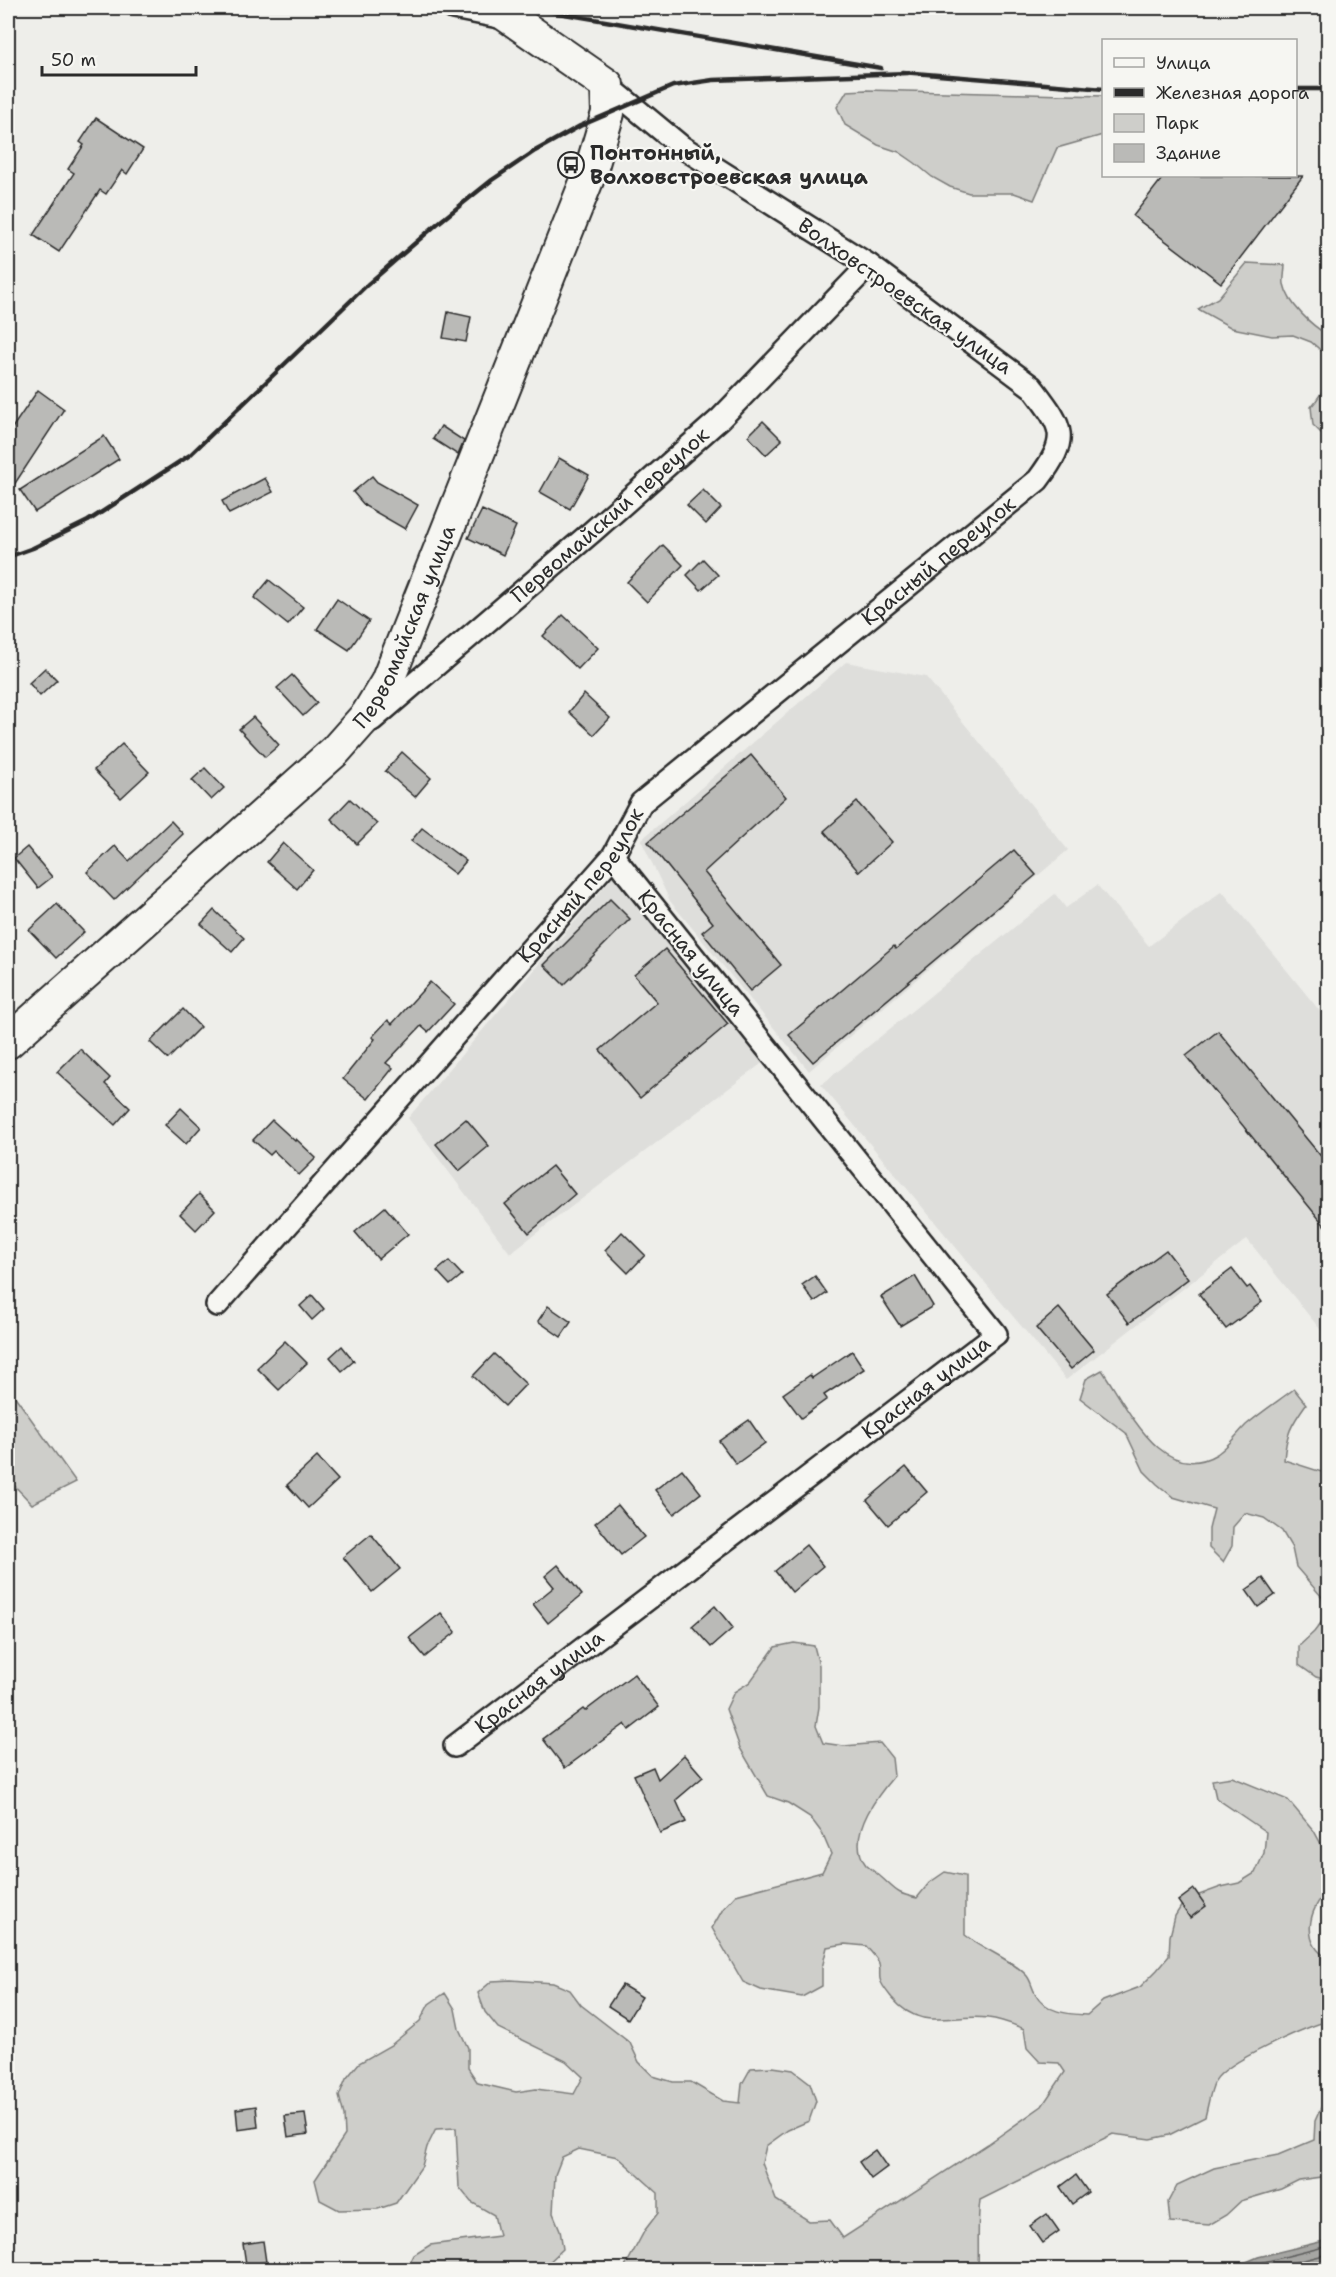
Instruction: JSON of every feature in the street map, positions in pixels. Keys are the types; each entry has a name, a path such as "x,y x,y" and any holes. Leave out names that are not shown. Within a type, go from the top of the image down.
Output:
{"street":[{"path":"453,8 506,14"},
{"name":"Волховстроевская улица","path":"506,14 607,85 682,147 869,265 1032,387 1053,414 1059,435"},
{"name":"Первомайская улица","path":"8,1042 335,751 367,715 387,682 591,170 608,113 607,85"},
{"name":"Первомайский переулок","path":"335,751 594,531 713,425 869,265"},
{"name":"Красный переулок","path":"217,1305 613,856 641,803 1038,480 1059,448 1059,435"},
{"name":"Красная улица","path":"455,1746 996,1334 613,856"}],"shaded area":[{"path":"846,662 926,677 1068,850 809,1071 670,901 641,840"},
{"path":"616,873 765,1061 510,1253 408,1118"},
{"path":"1097,885 1149,946 1222,891 1328,1021 1328,1339 1247,1239 1066,1380 821,1085 1055,894 1066,908"}],"green space":[{"path":"847,91 1102,96 1102,135 1057,148 1034,200 1014,193 969,193 950,187 932,177 899,152 878,145 845,125 837,107"},
{"path":"1247,263 1285,265 1284,284 1290,299 1308,320 1328,335 1328,440 1313,425 1311,407 1326,383 1325,354 1311,342 1293,335 1272,336 1232,328 1198,309 1218,298"},
{"path":"1102,1370 1148,1438 1163,1451 1179,1460 1197,1461 1217,1454 1246,1425 1294,1389 1306,1404 1290,1430 1284,1460 1328,1474 1328,1680 1316,1677 1299,1665 1299,1646 1327,1615 1322,1597 1296,1567 1292,1548 1282,1531 1264,1518 1245,1513 1233,1527 1232,1546 1223,1562 1209,1548 1209,1529 1214,1509 1173,1497 1157,1484 1144,1471 1126,1433 1080,1398 1086,1379"},
{"path":"14,1395 76,1482 32,1504 8,1479 8,1398"},
{"path":"794,1643 814,1646 819,1665 819,1707 816,1726 823,1743 844,1746 880,1743 892,1758 894,1776 872,1806 861,1830 860,1854 866,1865 897,1891 917,1898 929,1883 945,1872 965,1876 965,1935 1021,1971 1028,1978 1040,2000 1058,2011 1087,2015 1103,2001 1140,1987 1169,1956 1170,1936 1175,1916 1185,1900 1239,1883 1255,1873 1264,1853 1266,1832 1216,1798 1212,1780 1232,1777 1288,1800 1314,1831 1328,1857 1328,1891 1316,1907 1310,1925 1314,1944 1319,1952 1328,1958 1328,2021 1267,2046 1222,2073 1213,2085 1205,2117 1169,2135 1150,2139 1113,2134 980,2200 978,2269 624,2269 645,2230 658,2213 658,2193 618,2157 579,2149 562,2157 555,2175 553,2213 560,2230 563,2249 542,2269 407,2269 414,2255 430,2245 499,2236 494,2215 471,2202 459,2187 456,2128 436,2129 427,2147 422,2166 396,2203 378,2209 339,2210 320,2200 315,2180 345,2135 344,2115 339,2096 346,2079 359,2063 391,2045 420,2021 429,2004 445,1993 455,2009 459,2029 468,2048 468,2068 478,2083 516,2092 536,2089 574,2094 583,2077 566,2061 498,2028 485,2012 478,1993 492,1981 553,1983 570,1990 581,2005 630,2043 639,2062 653,2076 673,2082 691,2082 723,2101 740,2103 742,2084 751,2068 773,2067 793,2070 810,2083 816,2101 809,2121 788,2130 766,2146 762,2163 776,2200 809,2221 830,2220 843,2238 988,2144 1042,2106 1065,2072 1059,2063 1040,2062 1027,2048 1024,2029 993,2019 926,2018 903,2009 883,1986 879,1963 866,1946 845,1944 827,1947 822,1968 822,1986 802,1997 761,1990 743,1982 712,1928 723,1909 736,1895 822,1872 831,1854 822,1833 810,1817 788,1803 768,1796 740,1748 726,1709 734,1692 750,1682 775,1647"},
{"path":"1328,2101 1328,2176 1299,2180 1281,2189 1241,2201 1226,2215 1209,2225 1170,2222 1168,2202 1177,2185 1214,2168 1278,2155 1314,2140 1315,2121 1323,2103"}],"water":[{"path":"1328,2240 1328,2269 1230,2269 1258,2257"}],"building":[{"path":"96,118 143,149 127,174 122,170 106,194 100,190 59,252 33,235 74,173 68,169 84,145 80,142"},
{"path":"1303,176 1221,283 1133,216 1163,177"},
{"path":"448,312 471,317 466,342 443,338"},
{"path":"38,390 64,409 8,494 8,434"},
{"path":"763,421 782,440 766,455 748,436"},
{"path":"441,426 464,441 458,455 433,439"},
{"path":"104,436 119,459 35,512 20,490"},
{"path":"559,458 589,475 570,509 540,492"},
{"path":"372,476 377,482 418,505 405,529 365,506 353,492"},
{"path":"265,478 273,492 229,514 222,501"},
{"path":"703,490 721,508 706,524 687,505"},
{"path":"482,510 516,526 503,555 468,538"},
{"path":"663,545 683,565 647,602 627,582"},
{"path":"703,559 718,575 701,590 687,575"},
{"path":"269,580 303,607 288,625 254,598"},
{"path":"337,599 369,621 349,650 317,629"},
{"path":"563,615 598,648 578,669 543,636"},
{"path":"45,668 57,680 40,696 29,683"},
{"path":"292,675 317,703 303,716 277,688"},
{"path":"584,694 610,718 594,735 569,712"},
{"path":"253,717 279,745 265,757 239,729"},
{"path":"122,744 149,772 121,798 94,770"},
{"path":"402,752 431,778 415,797 385,771"},
{"path":"751,755 786,797 704,872 781,965 750,991 702,932 713,923 648,842"},
{"path":"205,768 224,788 211,800 192,780"},
{"path":"350,799 377,824 357,844 331,819"},
{"path":"857,802 892,842 859,872 824,831"},
{"path":"171,821 183,834 114,900 87,872 115,846 129,861"},
{"path":"422,828 466,861 455,874 411,841"},
{"path":"283,843 313,870 297,889 267,862"},
{"path":"27,847 52,877 38,888 14,858"},
{"path":"1014,850 1036,875 813,1062 789,1035 894,946 896,949"},
{"path":"610,899 630,919 564,985 544,965"},
{"path":"57,904 84,932 56,958 29,930"},
{"path":"214,910 244,938 232,952 201,924"},
{"path":"665,949 728,1024 640,1098 600,1050 657,1002 634,975"},
{"path":"430,982 454,1004 428,1032 421,1026 386,1063 393,1068 368,1099 343,1079 375,1039 372,1037 388,1020 392,1024"},
{"path":"183,1009 200,1027 168,1059 150,1042"},
{"path":"1218,1031 1329,1166 1329,1231 1186,1056"},
{"path":"80,1049 110,1078 105,1084 130,1108 115,1125 57,1072"},
{"path":"181,1108 201,1127 186,1144 165,1125"},
{"path":"466,1119 489,1146 459,1171 436,1144"},
{"path":"272,1120 316,1158 299,1175 274,1151 270,1155 253,1140"},
{"path":"552,1166 575,1194 529,1233 505,1204"},
{"path":"199,1194 215,1210 196,1230 180,1214"},
{"path":"385,1207 408,1234 378,1259 355,1232"},
{"path":"622,1232 645,1255 628,1273 605,1250"},
{"path":"1166,1250 1188,1279 1129,1323 1107,1294"},
{"path":"449,1261 462,1275 450,1285 437,1271"},
{"path":"1232,1269 1247,1288 1250,1286 1262,1302 1226,1329 1199,1294"},
{"path":"815,1276 827,1293 814,1302 802,1285"},
{"path":"915,1276 933,1306 900,1326 881,1297"},
{"path":"312,1295 324,1309 312,1320 300,1306"},
{"path":"548,1306 571,1322 561,1337 538,1321"},
{"path":"1059,1308 1094,1350 1071,1369 1036,1328"},
{"path":"285,1341 307,1363 279,1390 257,1368"},
{"path":"342,1346 354,1361 342,1371 330,1357"},
{"path":"852,1351 864,1369 824,1395 827,1399 801,1418 783,1394 810,1375 812,1378"},
{"path":"494,1354 526,1384 505,1406 473,1376"},
{"path":"749,1420 765,1443 736,1464 719,1441"},
{"path":"317,1457 338,1480 308,1508 287,1485"},
{"path":"906,1467 927,1492 888,1525 867,1500"},
{"path":"682,1469 701,1493 674,1514 655,1490"},
{"path":"618,1505 644,1537 621,1555 595,1523"},
{"path":"371,1534 400,1569 372,1592 343,1557"},
{"path":"806,1545 823,1566 792,1592 775,1571"},
{"path":"558,1565 582,1595 548,1623 533,1604 554,1587 545,1576"},
{"path":"1263,1578 1275,1595 1258,1607 1246,1590"},
{"path":"715,1606 733,1628 711,1647 692,1626"},
{"path":"441,1613 456,1632 425,1657 409,1638"},
{"path":"634,1674 659,1707 629,1730 625,1724 565,1768 543,1739"},
{"path":"684,1755 703,1777 676,1800 686,1822 660,1833 634,1775 653,1767 658,1779"},
{"path":"1194,1889 1206,1906 1190,1918 1178,1901"},
{"path":"622,1985 642,1997 628,2019 608,2006"},
{"path":"256,2106 258,2127 238,2130 236,2109"},
{"path":"305,2114 308,2134 288,2137 285,2116"},
{"path":"875,2150 887,2167 871,2179 859,2162"},
{"path":"1076,2175 1088,2192 1072,2204 1060,2187"},
{"path":"1047,2214 1059,2231 1042,2243 1030,2226"},
{"path":"263,2241 266,2262 246,2264 243,2244"}],"railway":[{"path":"529,8 881,68"},
{"path":"902,72 1102,89"},
{"path":"8,557 33,548 88,521 190,455 367,285 437,224 492,180 535,151 580,126 673,86 713,80 908,73"},
{"path":"1297,89 1328,89"}],"place":[{"name":"Понтонный, Волховстроевская улица","path":"571,165"}]}
